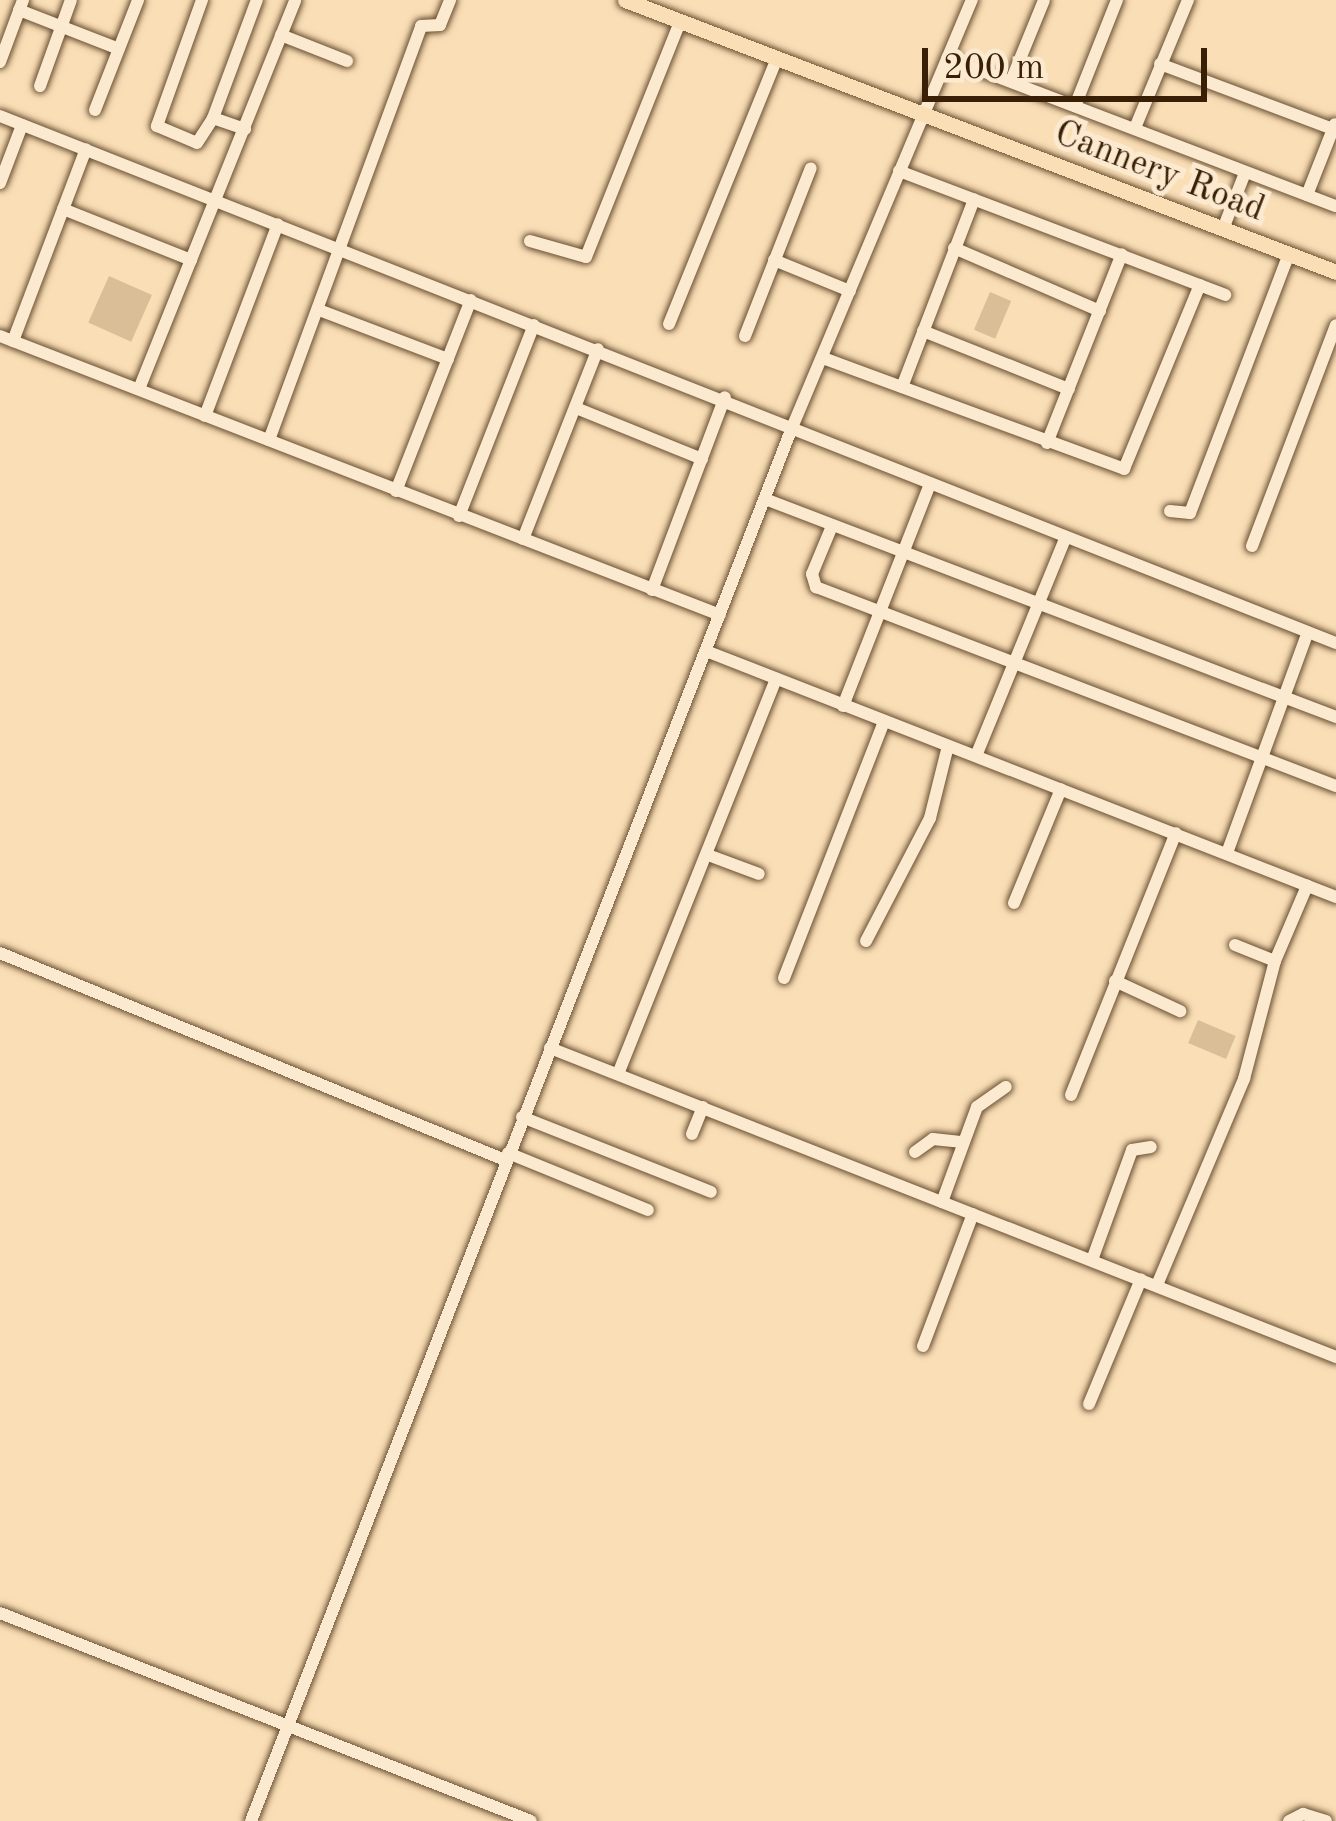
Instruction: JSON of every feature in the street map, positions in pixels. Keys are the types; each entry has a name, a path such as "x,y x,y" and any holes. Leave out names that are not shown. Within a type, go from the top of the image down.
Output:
{"main road":[{"name":"Cannery Road","path":"626,0 1336,272"}],"street":[{"path":"40,86 71,0"},
{"path":"95,110 138,0"},
{"path":"202,0 157,126 197,143 213,118 257,0"},
{"path":"140,389 295,0"},
{"path":"268,440 343,249 355,192 421,26 440,25 450,0"},
{"path":"251,1821 791,430 972,0"},
{"path":"1011,81 1043,0"},
{"path":"1076,106 1117,0"},
{"path":"1135,128 1188,0"},
{"path":"0,62 21,5 119,49"},
{"path":"530,241 586,257 680,22"},
{"path":"281,34 347,61"},
{"path":"948,58 1336,206"},
{"path":"669,324 776,60"},
{"path":"1160,64 1334,126 1307,195"},
{"path":"0,116 725,398 929,488 1336,643"},
{"path":"213,118 244,129"},
{"path":"0,183 22,125"},
{"path":"86,149 7,338 720,615"},
{"path":"745,336 811,168"},
{"path":"899,171 1226,295"},
{"path":"1223,229 1244,173"},
{"path":"902,387 974,199"},
{"path":"63,209 190,260"},
{"path":"205,416 278,224"},
{"path":"954,248 1100,311"},
{"path":"1047,443 1122,254"},
{"path":"1170,511 1190,513 1289,254"},
{"path":"774,260 850,291"},
{"path":"823,358 1047,443 1130,466 1200,285"},
{"path":"396,491 471,300"},
{"path":"320,310 448,359"},
{"path":"459,516 534,325"},
{"path":"1252,546 1336,325"},
{"path":"923,331 1069,389"},
{"path":"523,539 598,349"},
{"path":"652,590 725,398"},
{"path":"576,408 702,459"},
{"path":"843,706 929,488"},
{"path":"765,499 1336,717"},
{"path":"832,526 813,585 1336,785"},
{"path":"976,756 1065,539"},
{"path":"1227,853 1308,632"},
{"path":"706,651 1336,897"},
{"path":"618,1074 776,678"},
{"path":"784,978 884,722"},
{"path":"866,940 930,818 948,746"},
{"path":"1014,903 1060,789"},
{"path":"1071,1095 1176,833"},
{"path":"709,855 759,874"},
{"path":"1157,1286 1244,1079 1275,961 1307,886"},
{"path":"1234,945 1275,961"},
{"path":"0,953 648,1210"},
{"path":"1115,981 1180,1011"},
{"path":"550,1048 1336,1357"},
{"path":"942,1202 976,1107 1006,1088"},
{"path":"692,1134 703,1107"},
{"path":"522,1117 711,1192"},
{"path":"915,1152 933,1139 963,1142"},
{"path":"1092,1260 1132,1150 1151,1147"},
{"path":"923,1346 973,1214"},
{"path":"1089,1404 1141,1279"},
{"path":"0,1613 531,1821"},
{"path":"1288,1821 1303,1814 1326,1821"}],"shaded area":[{"path":"109,276 152,295 131,342 88,323"},
{"path":"990,292 1011,301 995,339 974,330"},
{"path":"1198,1020 1236,1036 1226,1059 1188,1043"}]}
